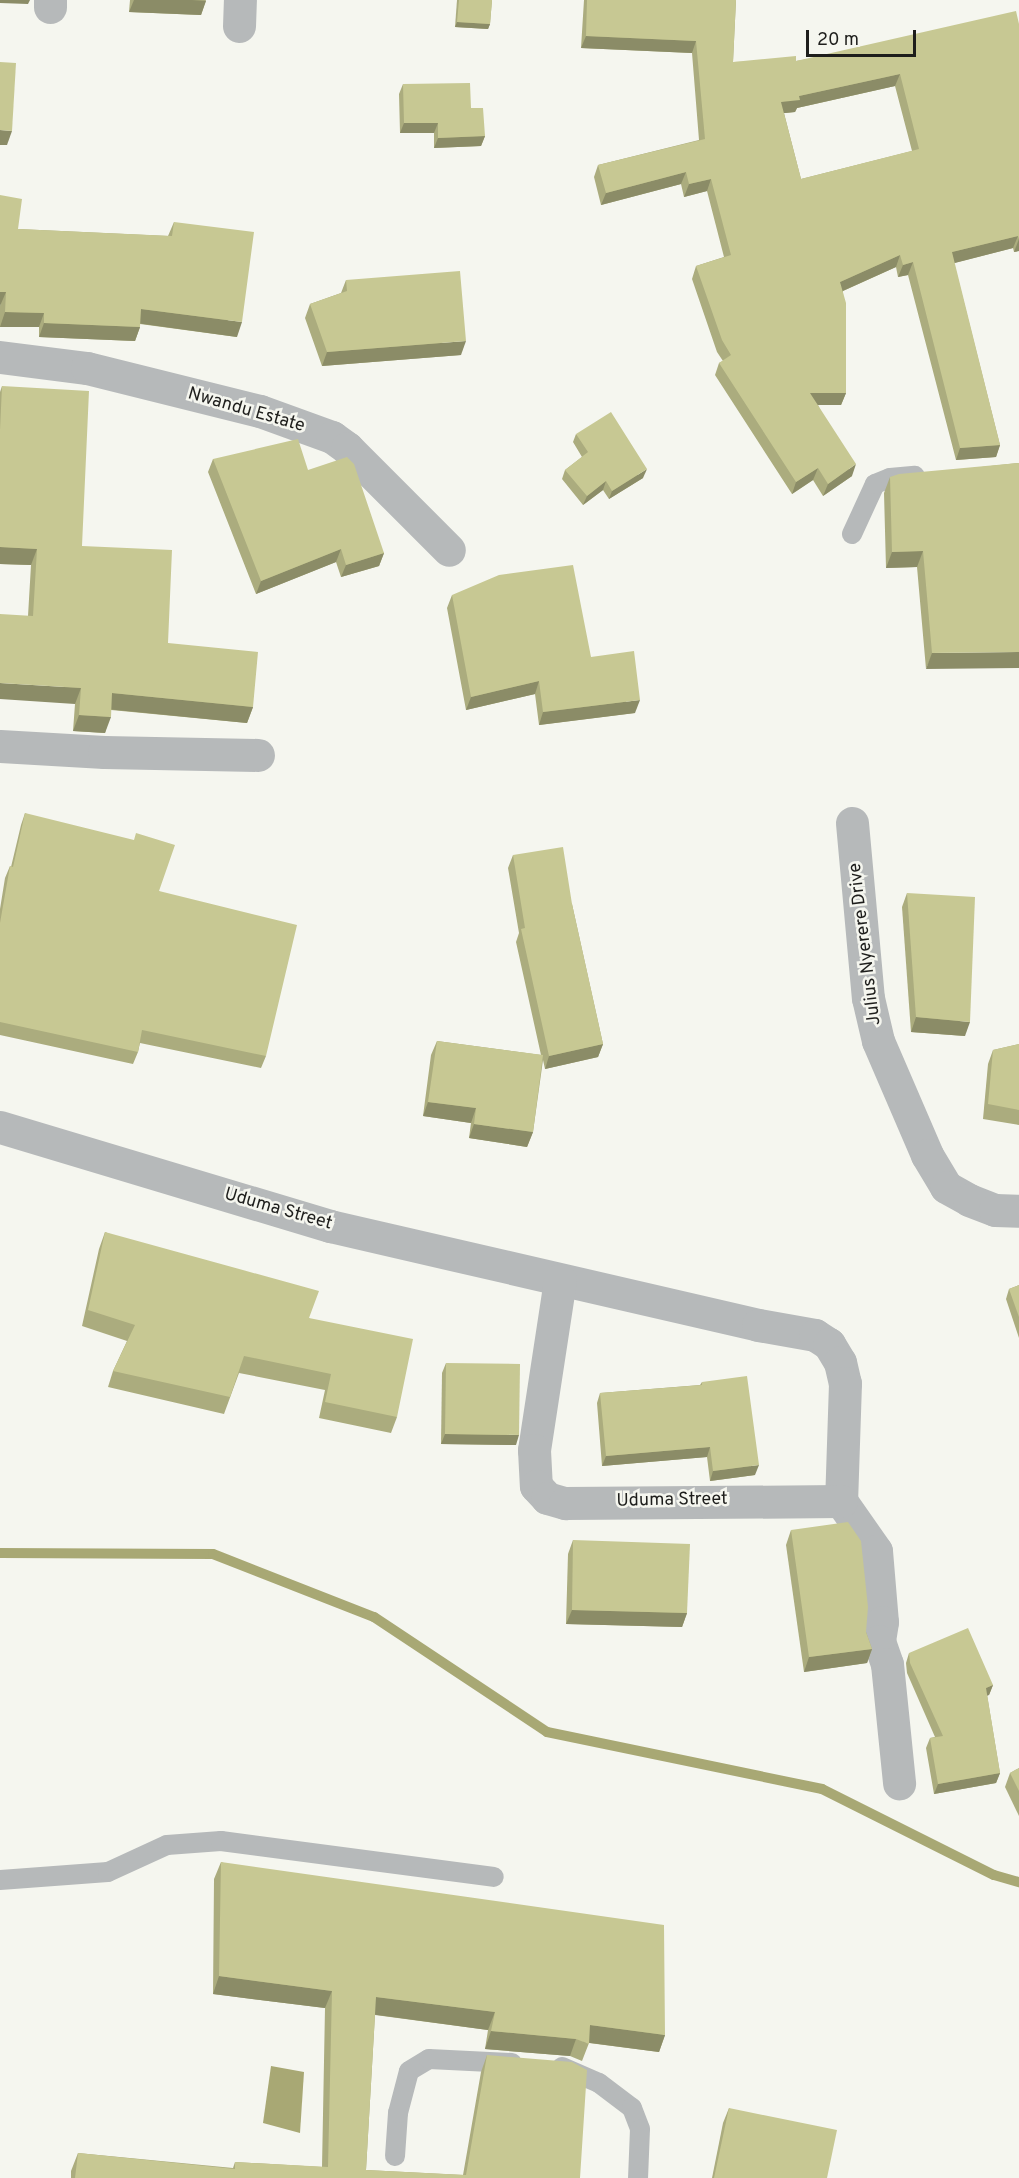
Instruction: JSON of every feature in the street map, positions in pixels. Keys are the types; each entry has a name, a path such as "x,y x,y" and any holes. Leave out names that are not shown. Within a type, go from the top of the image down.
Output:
{"street":[{"name":"Nwandu Estate","path":"0,357 87,368 260,411 332,437 347,448 449,550"},
{"path":"0,746 104,752 258,755"},
{"name":"Julius Nyerere Drive","path":"852,823 868,998 878,1041 900,1093 927,1155 946,1187 969,1200 995,1210 1019,1211"},
{"name":"Uduma Street","path":"0,1127 330,1226 758,1325 815,1335 829,1344 840,1362 845,1383 841,1501 565,1503 547,1498 536,1486 534,1450 560,1280"},
{"path":"841,1501 876,1551 882,1622 879,1641 887,1664 899,1783"}],"lane":[{"path":"852,534 875,484 891,478 937,474"},
{"path":"0,1880 108,1872 166,1845 221,1841 494,1877"},
{"path":"395,2156 398,2113 409,2071 429,2059 569,2068 599,2083 632,2108 640,2129 638,2178"}],"shaded area":[{"path":"271,2066 304,2072 300,2133 263,2123"}],"building":[{"path":"459,0 492,0 490,24 457,22"},
{"path":"587,0 736,0 733,62 796,56 796,61 1016,11 1019,24 1019,239 1018,236 952,252 1000,445 960,448 913,262 903,265 900,255 840,282 846,303 846,393 810,393 856,464 828,484 818,468 796,482 719,363 731,355 722,340 696,266 731,255 711,179 689,184 686,172 606,193 598,165 705,139 696,41 586,36","holes":["900,74 919,149 801,179 781,102 800,100 799,96"]},
{"path":"0,62 16,63 12,131 0,130"},
{"path":"470,83 471,108 483,108 485,136 438,138 438,123 404,123 403,84"},
{"path":"0,195 22,199 18,229 172,236 174,222 254,232 242,322 141,309 140,327 44,323 44,313 5,312 6,292 0,292"},
{"path":"460,271 466,341 327,352 310,304 347,291 346,280"},
{"path":"2,386 89,391 82,546 172,550 168,643 258,652 253,707 112,693 111,717 79,715 81,688 0,683 0,614 33,616 37,549 0,547"},
{"path":"611,412 647,469 612,491 606,481 587,496 565,470 588,452 576,434"},
{"path":"298,439 308,470 347,457 354,464 384,553 346,565 341,549 261,581 213,459"},
{"path":"1019,463 1019,652 932,653 923,551 892,552 890,477 899,474"},
{"path":"573,565 591,657 634,651 640,700 543,712 539,681 471,697 452,595 499,575"},
{"path":"25,813 134,840 136,833 175,845 159,891 297,925 266,1056 142,1030 138,1052 0,1022 0,923 10,866 13,867"},
{"path":"563,847 572,904 603,1044 549,1056 521,929 525,928 513,855"},
{"path":"907,893 975,897 970,1022 916,1017"},
{"path":"437,1041 543,1055 533,1132 474,1124 476,1108 428,1102"},
{"path":"1019,1044 1019,1110 988,1104 993,1050"},
{"path":"105,1232 319,1291 309,1318 413,1339 397,1417 325,1402 331,1374 244,1356 230,1397 113,1371 135,1325 88,1310"},
{"path":"1019,1285 1019,1317 1009,1289"},
{"path":"446,1363 520,1364 519,1435 445,1434"},
{"path":"747,1376 759,1465 713,1471 710,1447 606,1456 600,1393 702,1385 702,1382"},
{"path":"848,1522 861,1541 868,1607 866,1632 872,1649 809,1657 791,1530"},
{"path":"573,1540 690,1544 687,1613 572,1610"},
{"path":"968,1628 993,1685 986,1688 1000,1773 938,1784 930,1738 943,1736 910,1663 909,1653"},
{"path":"1019,1768 1019,1791 1010,1773"},
{"path":"221,1862 664,1925 665,2035 590,2025 589,2044 576,2039 491,2031 495,2012 376,1997 366,2170 466,2175 487,2055 572,2062 587,2070 580,2178 75,2178 78,2153 235,2169 235,2162 328,2167 332,1991 219,1976"},
{"path":"729,2108 837,2130 827,2178 714,2178"}],"waterway":[{"path":"0,1553 213,1554 374,1617 547,1732 822,1789 994,1875 1019,1882"}]}
